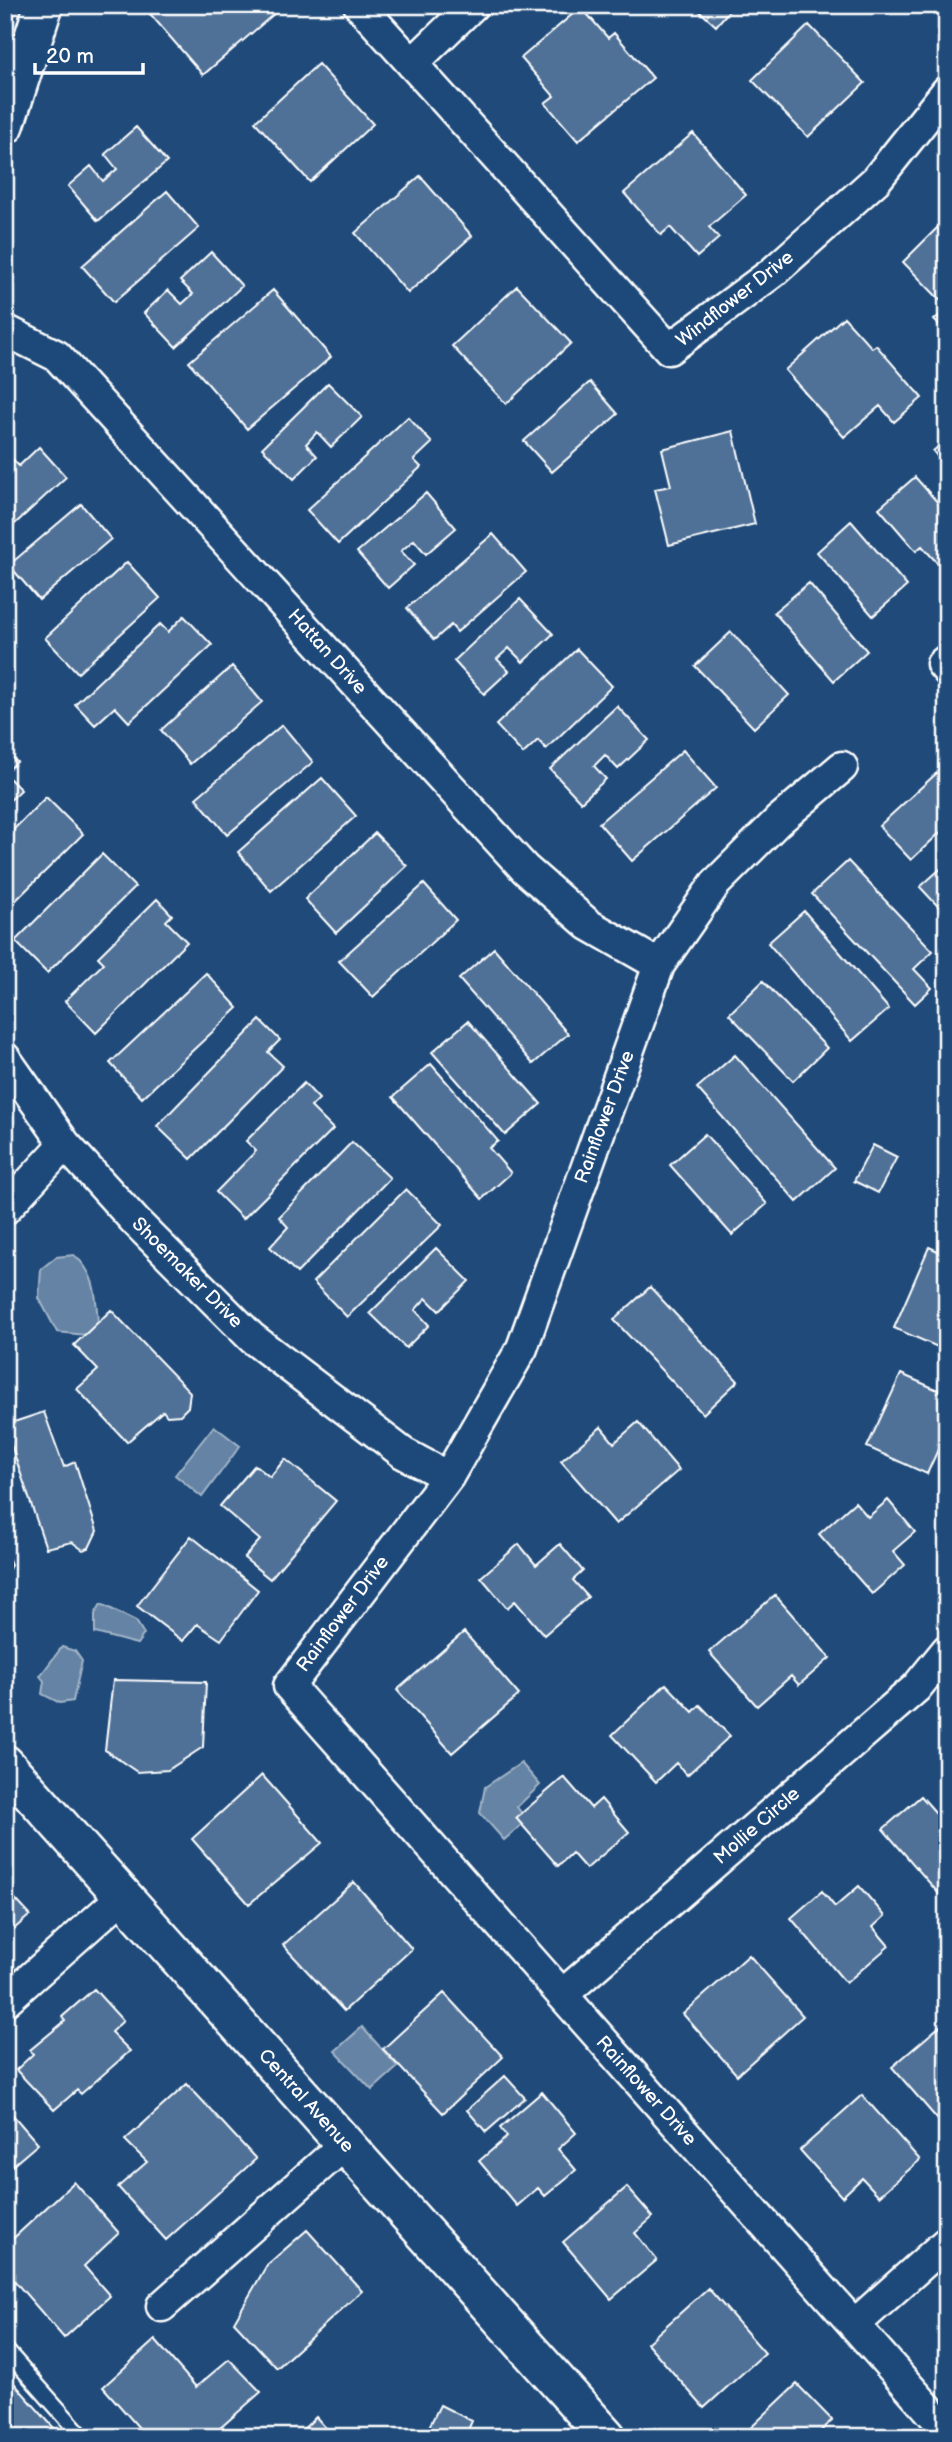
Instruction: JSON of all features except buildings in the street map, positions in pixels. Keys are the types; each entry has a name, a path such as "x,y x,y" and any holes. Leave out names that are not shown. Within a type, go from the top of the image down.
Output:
{"street":[{"path":"5,125 44,5"},
{"path":"359,5 412,64 473,5"},
{"name":"Windflower Drive","path":"412,64 669,349 772,273 876,180 947,91"},
{"name":"Hattan Drive","path":"5,330 57,356 525,869 589,925 659,965"},
{"name":"Rainflower Drive","path":"842,767 778,821 715,884 659,965 522,1349 449,1476 289,1686 947,2430"},
{"name":"Shoemaker Drive","path":"5,1058 65,1144 135,1221 252,1338 403,1453 449,1476"},
{"path":"5,1209 65,1144"},
{"name":"Mollie Circle","path":"562,1995 916,1688 947,1650"},
{"name":"Central Avenue","path":"5,1764 607,2437"},
{"path":"5,2001 123,1896"},
{"path":"162,2306 345,2144"},
{"path":"854,2325 947,2242"}],"lane":[{"path":"5,2349 83,2437"}],"water":[{"path":"74,1255 87,1270 95,1295 98,1323 86,1335 57,1332 39,1298 41,1269 56,1257"},
{"path":"214,1426 240,1446 202,1497 175,1475"},
{"path":"101,1604 136,1621 144,1634 137,1644 95,1633 95,1614"},
{"path":"62,1647 75,1651 82,1661 73,1701 60,1703 42,1694 44,1681 40,1676"},
{"path":"521,1763 540,1785 517,1807 527,1820 504,1840 480,1813 485,1787"},
{"path":"362,2027 398,2067 372,2090 335,2051"}]}
